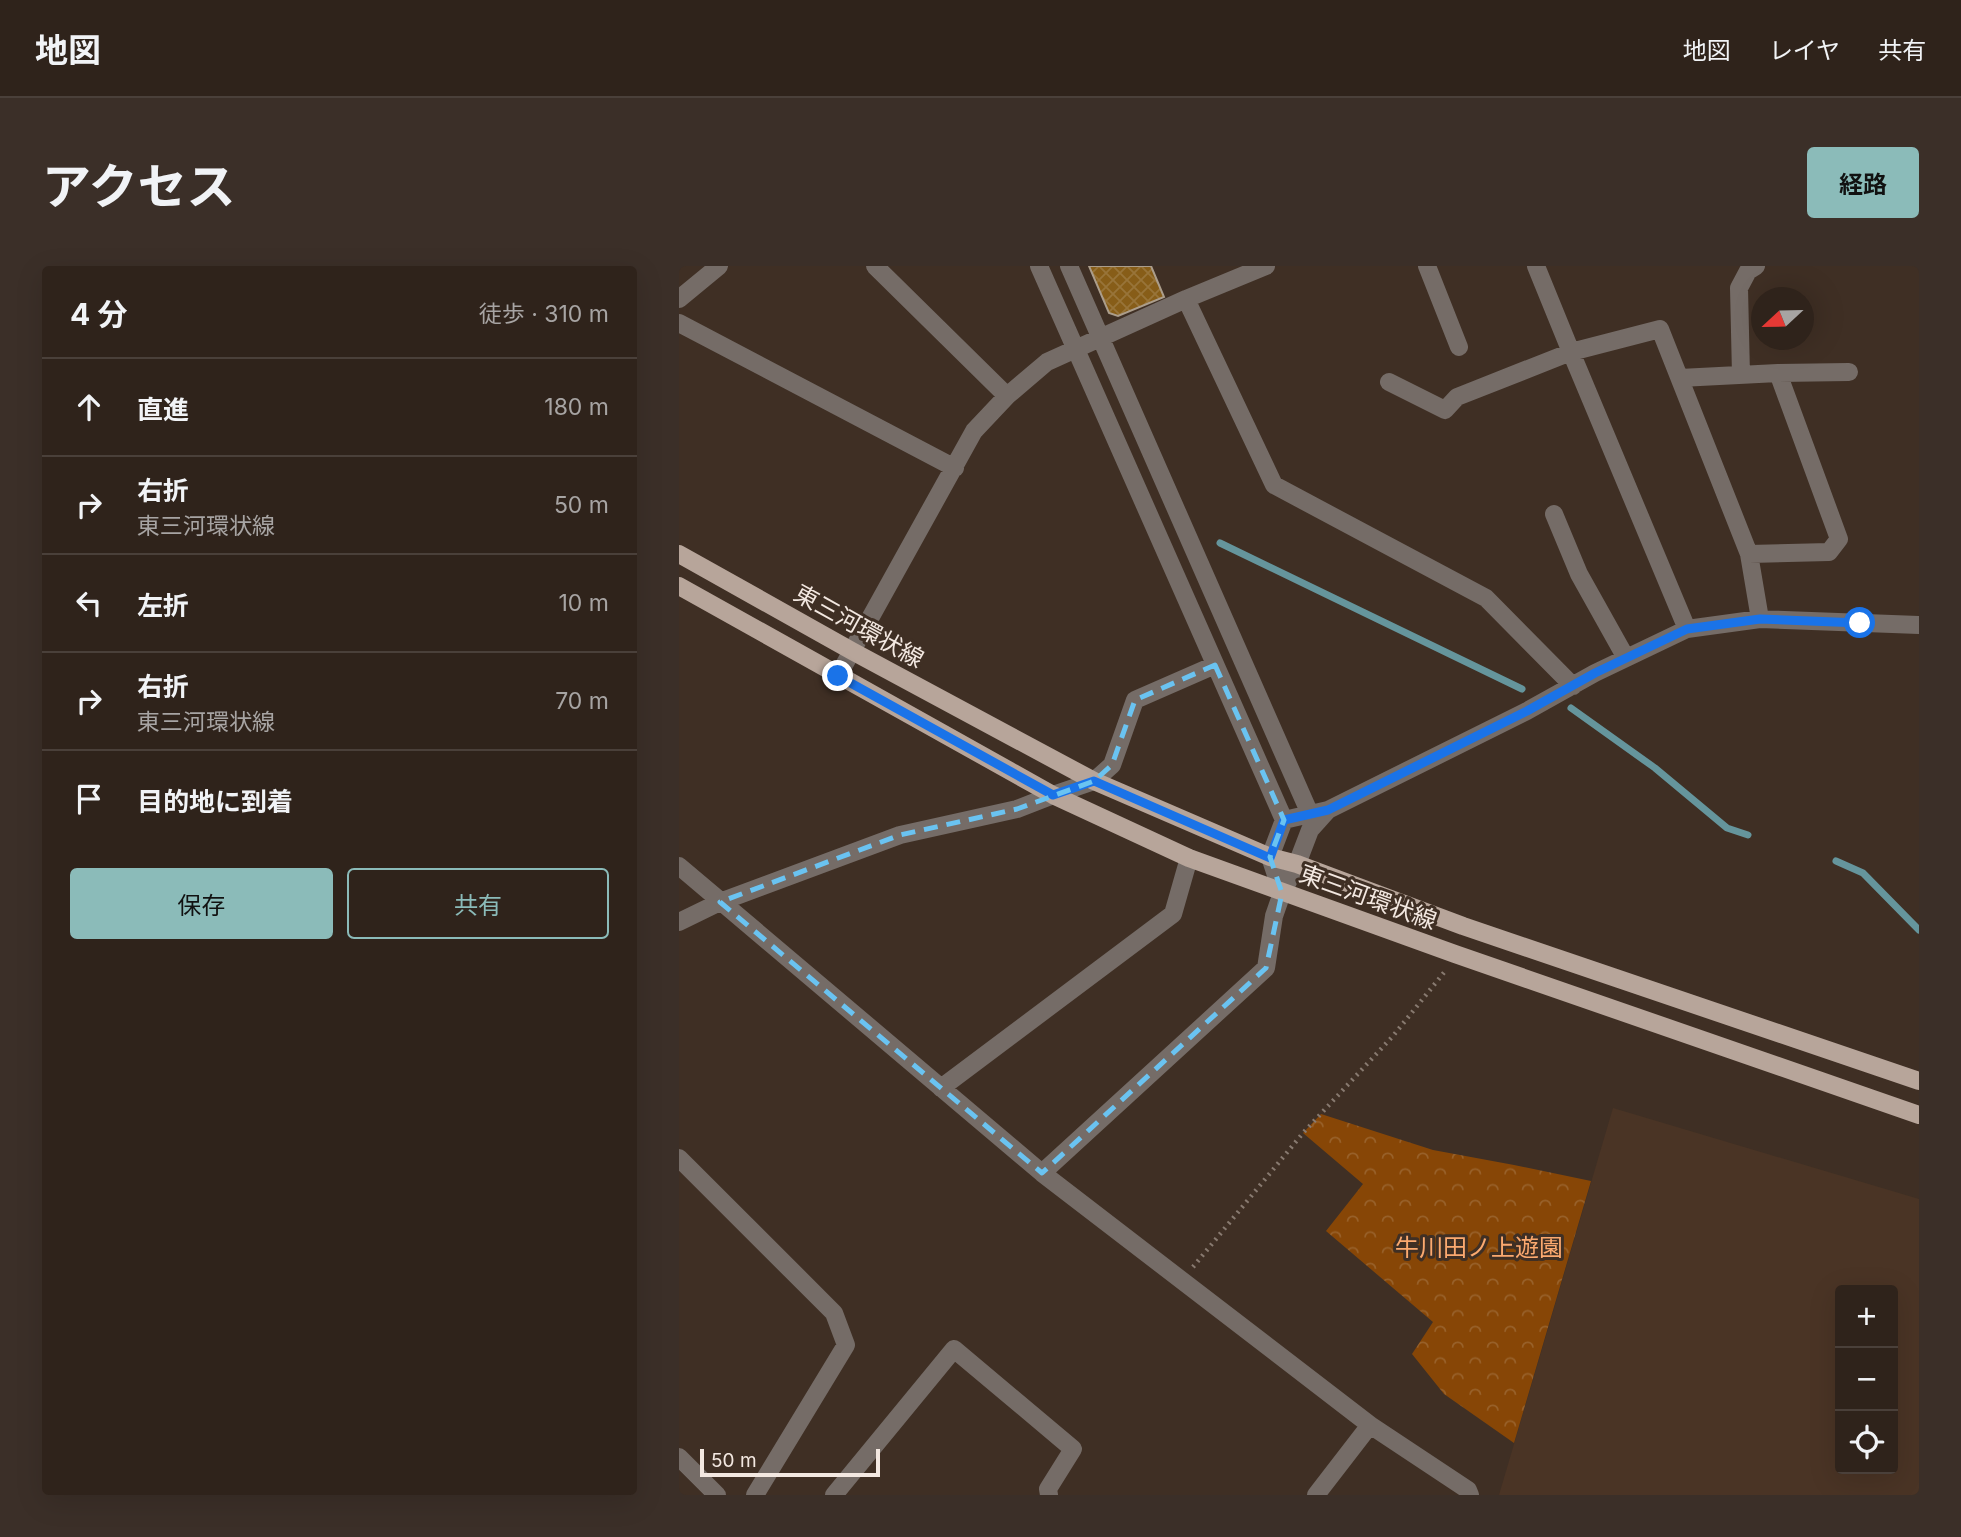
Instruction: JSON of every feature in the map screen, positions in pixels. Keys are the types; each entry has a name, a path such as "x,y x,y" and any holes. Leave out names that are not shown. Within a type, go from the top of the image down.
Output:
{"main road":[{"name":"東三河環状線","path":"679,554 1094,781 1270,858 1297,864 1463,926 1919,1081"},
{"name":"東三河環状線","path":"679,586 1053,795 1189,858 1455,954 1919,1115"}],"street":[{"path":"679,299 719,266"},
{"path":"875,266 1007,396"},
{"path":"1039,266 1284,820 1270,858 1282,893"},
{"path":"1069,266 1310,814"},
{"path":"838,676 974,431 1007,396 1047,362 1266,266"},
{"path":"1427,266 1459,347"},
{"path":"1536,266 1687,629"},
{"path":"1741,375 1739,288 1748,271 1756,266"},
{"path":"1186,299 1274,485 1486,598 1573,686"},
{"path":"679,323 955,468"},
{"path":"1389,382 1445,410 1457,397 1571,352 1660,329 1749,554 1760,619"},
{"path":"1680,378 1849,372"},
{"path":"1749,554 1829,552 1839,539 1778,373"},
{"path":"1555,514 1579,574 1626,658"},
{"path":"1284,820 1328,810 1687,629 1760,619 1919,625"},
{"path":"679,922 720,902 899,835 1017,809 1094,781 1112,765 1135,700 1215,665"},
{"path":"1042,1173 1266,968 1274,916 1282,893 1310,831 1328,810"},
{"path":"941,1088 1173,914 1189,858"},
{"path":"679,866 1042,1173 1370,1425 1468,1490 1470,1495"},
{"path":"679,1158 834,1313 846,1345 755,1495"},
{"path":"834,1495 954,1349 1073,1449 1048,1489 1049,1495"},
{"path":"1316,1495 1370,1425"},
{"path":"679,1457 717,1495"}],"path":[{"path":"1182,1280 1303,1133 1393,1036 1446,970 1455,954"}],"highlighted area":[{"path":"1215,665 1284,820 1270,857 1282,893 1266,968 1042,1173 720,902 900,835 1017,809 1094,781 1112,765 1135,700"}],"shaded area":[{"path":"1613,1108 1919,1199 1919,1495 1499,1495"}],"green space":[{"name":"牛川田ノ上遊園","path":"1321,1114 1433,1150 1591,1181 1514,1443 1444,1394 1412,1354 1433,1322 1326,1231 1363,1184 1303,1133"}],"building":[{"path":"1089,266 1151,266 1164,297 1118,316 1109,313"}],"waterway":[{"path":"1220,543 1522,689"},
{"path":"1571,708 1655,768 1727,828 1748,835"},
{"path":"1836,861 1863,873 1919,930"}],"route":[{"path":"838,676 1053,795 1094,781 1270,858 1284,820 1328,810 1527,711 1595,673 1687,629 1760,619 1860,623"}]}
